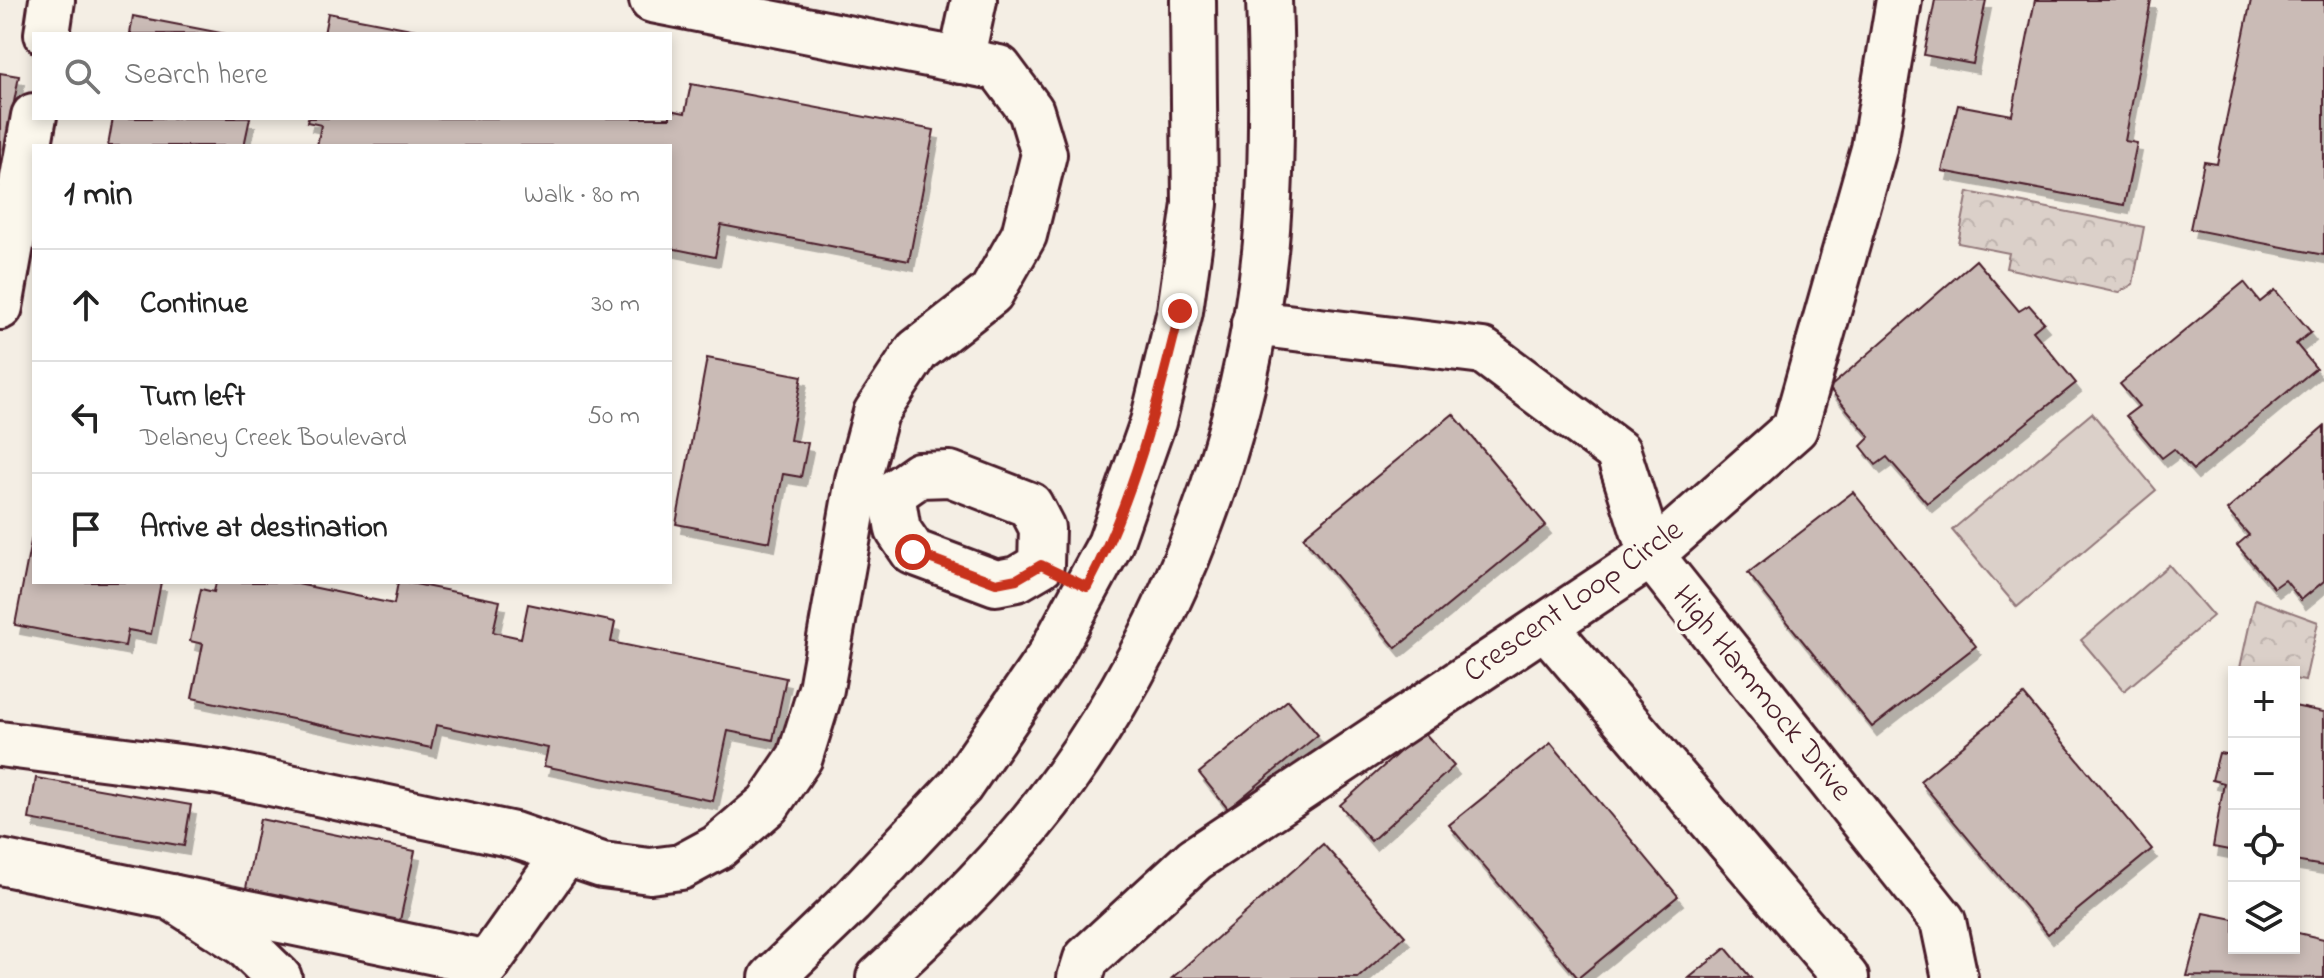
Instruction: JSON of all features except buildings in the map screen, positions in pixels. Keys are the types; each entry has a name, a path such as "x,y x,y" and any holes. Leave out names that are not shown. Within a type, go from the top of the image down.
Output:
{"street":[{"path":"47,32 52,0"},
{"path":"0,744 219,772 514,835 602,865 650,871 681,867 718,847 768,804 800,757 821,689 875,487 876,413 917,351 991,293 1024,235 1044,154 1031,111 999,68 652,0"},
{"path":"961,61 974,0"},
{"path":"772,978 851,902 960,786 1049,657 1110,544 1153,422 1180,311 1195,204 1193,0"},
{"path":"879,978 927,935 1056,789 1140,657 1193,544 1233,421 1254,323 1266,243 1273,113 1269,0"},
{"name":"Crescent Loop Circle","path":"1080,978 1086,959 1195,859 1651,555 1795,428 1874,149 1899,0"},
{"path":"0,307 33,120"},
{"name":"High Hammock Drive","path":"1254,323 1483,351 1618,452 1651,555 1943,921 1955,978"},
{"path":"875,487 919,475 950,474 1030,505 1042,528 1041,565"},
{"path":"875,487 913,552 996,583 1017,579 1041,565"},
{"path":"1041,565 1087,587"},
{"path":"1545,626 1846,978"},
{"path":"0,862 171,897 482,970 565,854"},
{"path":"171,897 244,944 279,978"}],"green space":[{"path":"1968,192 2144,227 2133,284 2118,293 2006,268 2009,253 1958,243"},
{"path":"2092,413 2156,490 2017,607 1952,530"},
{"path":"2169,565 2213,616 2124,691 2081,640"},
{"path":"2255,599 2318,622 2305,681 2300,680 2300,666 2240,666"}],"route":[{"path":"913,552 996,583 1017,579 1041,565 1087,587 1110,544 1153,422 1180,311"}]}
